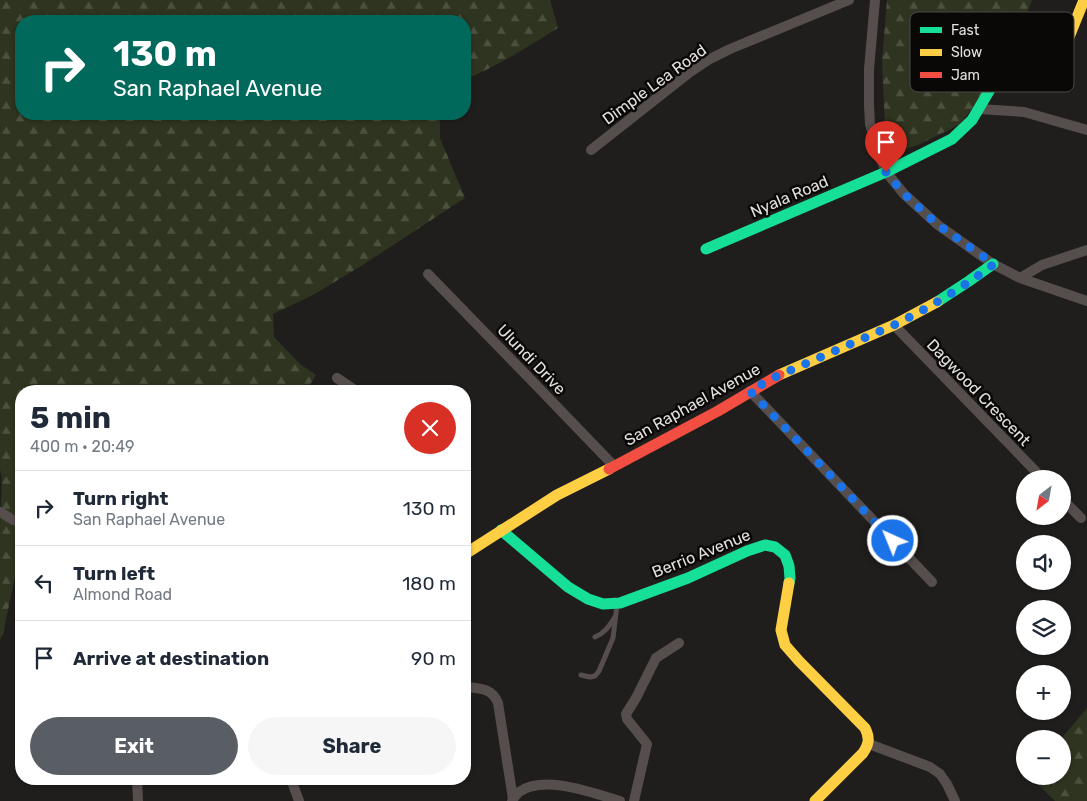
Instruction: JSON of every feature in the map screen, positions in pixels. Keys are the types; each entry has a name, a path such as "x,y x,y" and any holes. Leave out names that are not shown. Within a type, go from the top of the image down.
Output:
{"street":[{"name":"Dimple Lea Road","path":"591,150 708,60 730,49 849,0"},
{"path":"875,0 869,77 870,124 886,172 904,194 938,225 994,264 1020,278 1087,301"},
{"name":"Nyala Road","path":"1074,25 1084,0"},
{"name":"Nyala Road","path":"706,249 886,172 952,139 967,126 989,92"},
{"path":"979,108 1024,112 1087,130"},
{"path":"1020,278 1042,265 1087,250"},
{"name":"San Raphael Avenue","path":"471,550 557,495 718,411 781,374 894,325 943,299 994,264"},
{"name":"Ulundi Drive","path":"428,274 614,466"},
{"name":"Dagwood Crescent","path":"894,325 1034,470"},
{"path":"336,378 347,385"},
{"path":"750,391 932,582"},
{"path":"1071,508 1080,518"},
{"path":"0,512 15,520"},
{"name":"Berrio Avenue","path":"501,530 568,587 588,599 617,609 747,551 765,545 775,547 785,555 790,566 790,578 781,630 785,645 865,728 869,744"},
{"path":"634,801 647,744 627,719 626,714 656,658 679,643"},
{"path":"471,688 490,692 495,696 498,703 512,800"},
{"path":"815,801 863,753 869,744 930,767 940,774 955,801"},
{"path":"512,800 519,792 533,786 550,784 579,789 620,801"},
{"path":"137,785 138,801"},
{"path":"293,785 299,801"}],"lane":[{"path":"595,637 607,630 617,609"},
{"path":"581,676 595,676 600,671 613,638 617,609"}],"green space":[{"path":"0,0 550,0 558,28 501,62 471,76 471,15 15,15 15,120 440,120 440,138 465,198 313,295 273,314 274,337 300,364 316,375 310,385 15,385 15,577 3,634 0,640 2,479 0,469"},
{"path":"887,0 1032,0 1027,12 910,12 910,92 983,92 959,125 918,145 901,150 892,147 885,126 882,61"},
{"path":"1087,708 1087,801 1055,801 1038,785 1071,785 1071,730 1069,730"}],"traffic: fast":[{"path":"706,249 886,172 952,139 972,120 989,92"},
{"path":"937,302 993,264"},
{"path":"501,530 568,587 588,599 603,604 620,603 688,578 747,551 765,545 775,547 785,555 789,566 789,583"}],"traffic: slow":[{"path":"1074,25 1084,0"},
{"path":"779,375 894,325 937,302"},
{"path":"471,550 557,495 609,469"},
{"path":"789,583 781,630 785,645 865,728 868,735 868,744 863,753 815,801"}],"traffic: jam":[{"path":"609,469 718,411 779,375"}],"route":[{"path":"886,172 904,194 938,225 994,264 943,299 912,316 773,378 750,391 893,541"}]}
